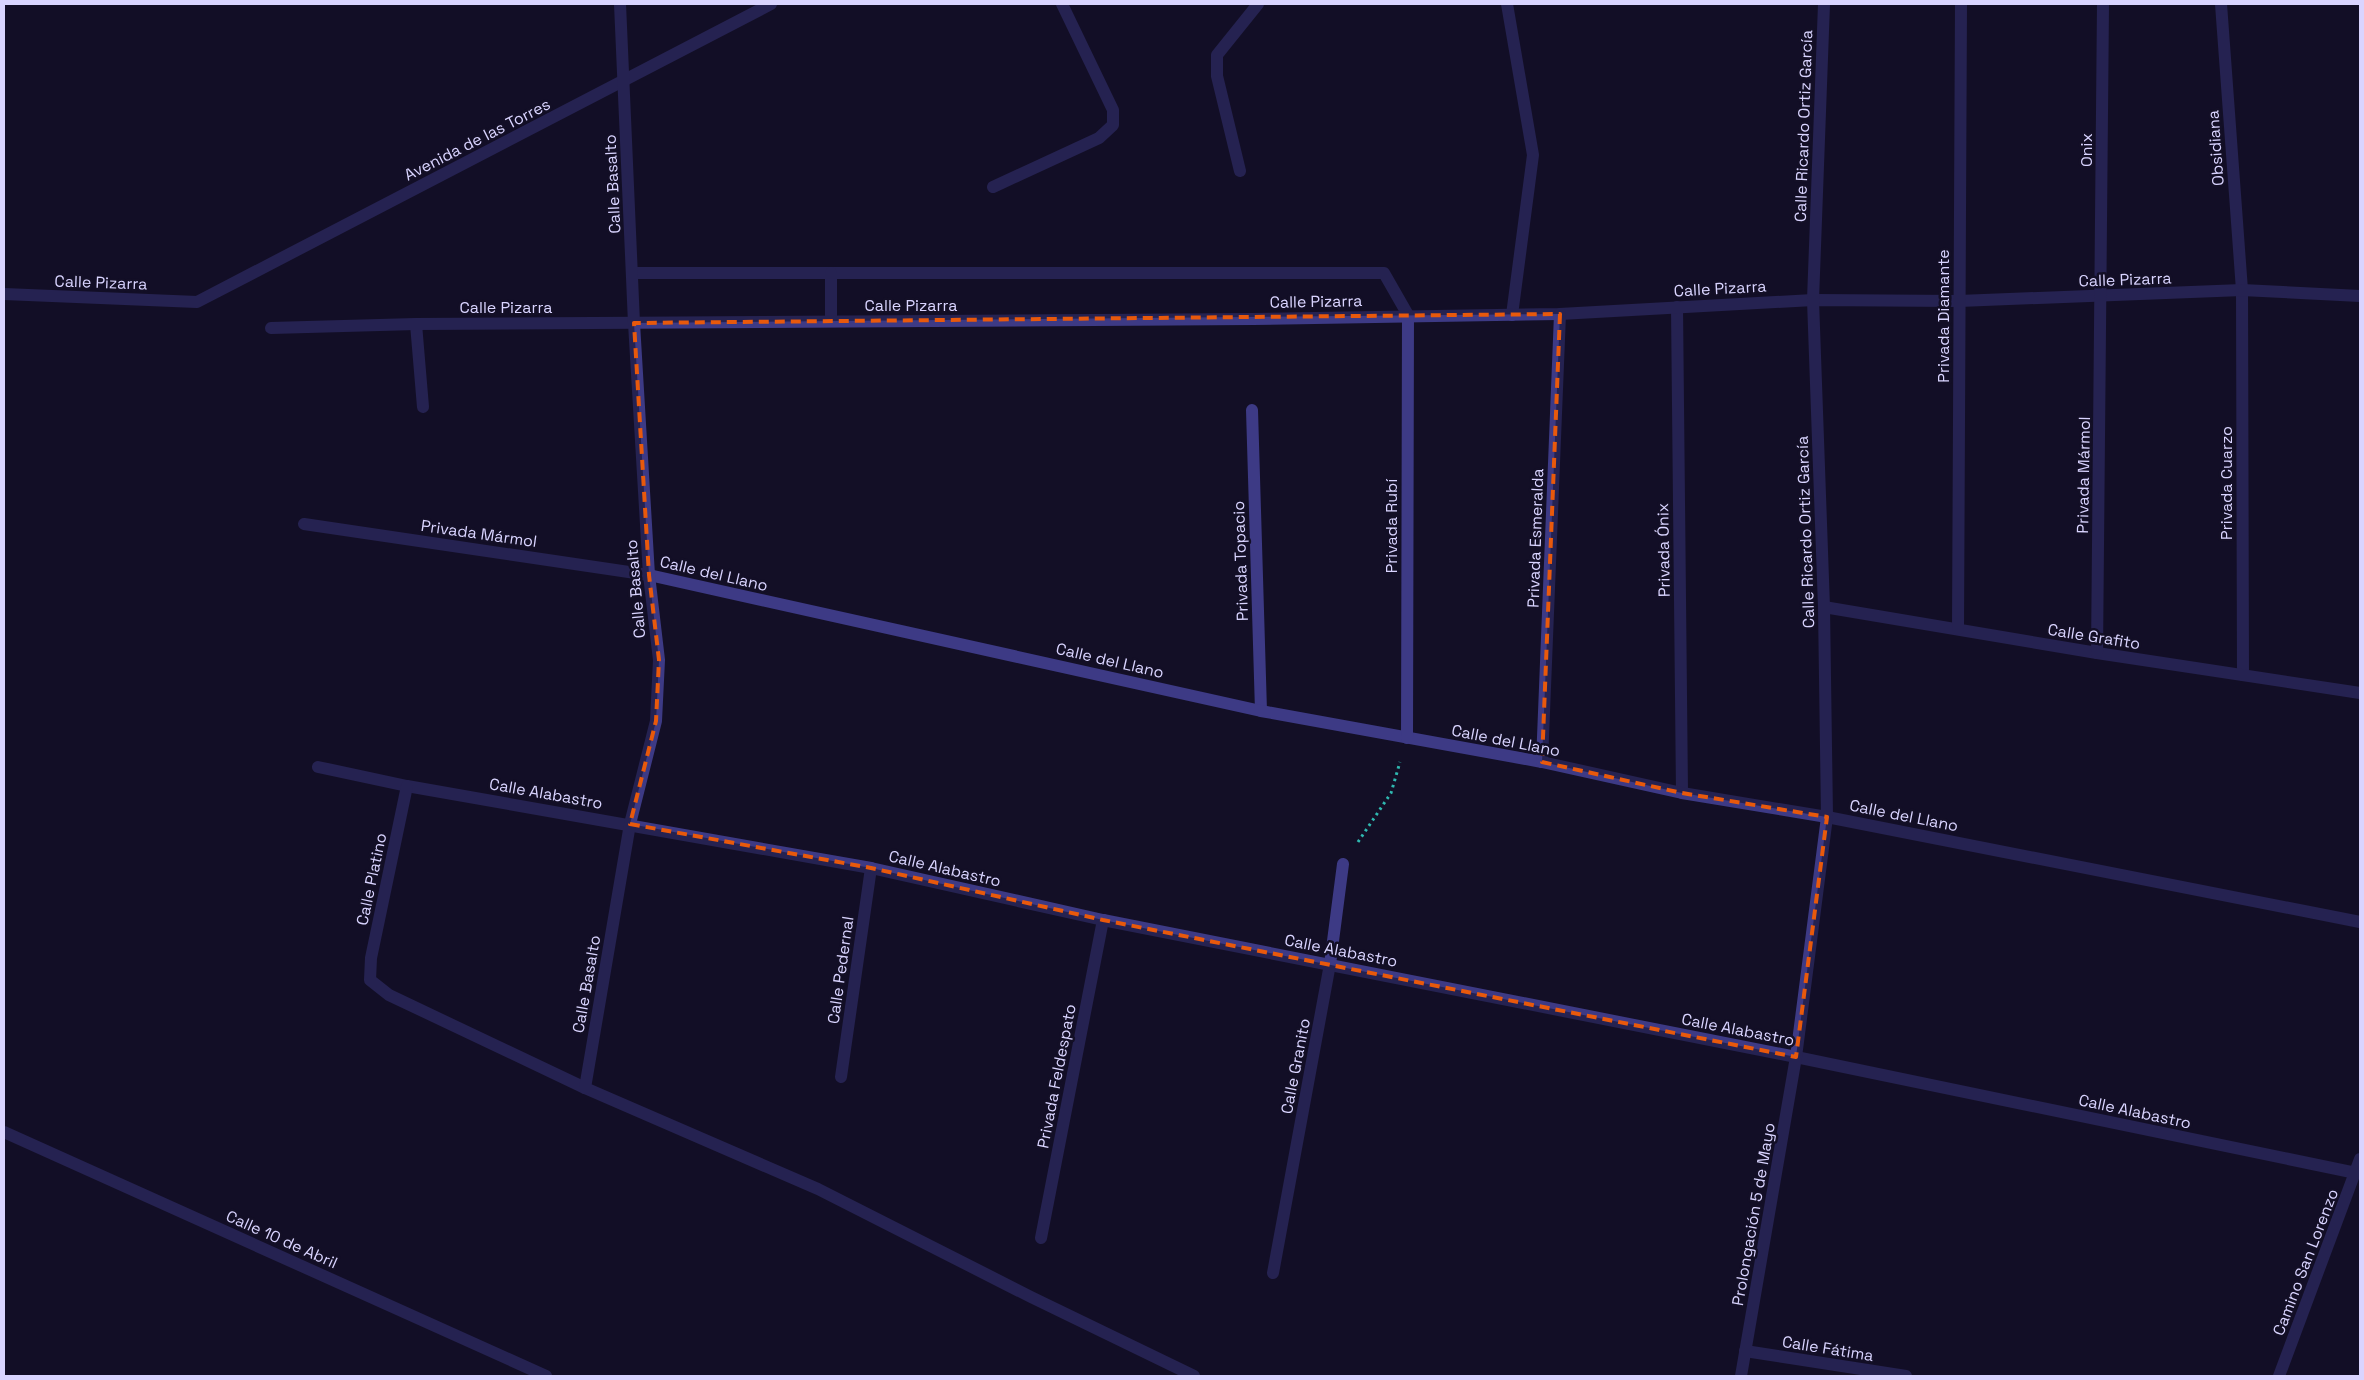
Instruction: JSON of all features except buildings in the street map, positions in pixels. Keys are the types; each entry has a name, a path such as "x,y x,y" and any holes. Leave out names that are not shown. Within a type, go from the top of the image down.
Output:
{"street":[{"name":"Calle Basalto","path":"585,1088 630,824 656,721 658,660 649,575 634,322 620,4"},
{"name":"Avenida de las Torres","path":"197,302 771,4"},
{"path":"993,187 1100,138 1113,125 1112,110 1062,4"},
{"path":"1240,171 1217,76 1217,55 1258,4"},
{"path":"1507,4 1533,155 1512,315"},
{"name":"Calle Ricardo Ortiz García","path":"1796,1057 1827,817 1824,607 1813,300 1824,4"},
{"name":"Privada Diamante","path":"1958,629 1962,4"},
{"name":"Onix","path":"2102,4 2102,296"},
{"name":"Obsidiana","path":"2221,4 2242,290"},
{"path":"632,273 1384,273 1408,315"},
{"path":"831,273 831,321"},
{"name":"Calle Pizarra","path":"271,328 416,324 1252,319 1408,315 1512,315 1813,300 1959,301 2242,290 2360,296"},
{"name":"Privada Cuarzo","path":"2242,290 2243,675"},
{"name":"Calle Pizarra","path":"4,294 197,302"},
{"name":"Privada Mármol","path":"2097,653 2102,296"},
{"name":"Privada Ónix","path":"1677,307 1682,792"},
{"name":"Privada Esmeralda","path":"1542,762 1560,314"},
{"name":"Privada Rubí","path":"1407,738 1408,315"},
{"path":"416,324 423,407"},
{"name":"Privada Topacio","path":"1252,410 1261,711"},
{"name":"Privada Mármol","path":"304,524 649,575"},
{"name":"Calle del Llano","path":"649,575 1261,711 1542,762 1682,792 1827,817 2360,922"},
{"name":"Calle Grafito","path":"1824,607 2097,653 2360,693"},
{"name":"Calle Alabastro","path":"318,767 407,786 871,868 1103,920 1796,1057 2356,1173"},
{"name":"Calle Platino","path":"407,786 371,958 370,980 389,995 585,1088"},
{"name":"Calle Granito","path":"1273,1273 1330,964 1343,864"},
{"name":"Calle Pedernal","path":"841,1077 871,868"},
{"name":"Privada Feldespato","path":"1040,1238 1103,920"},
{"name":"Prolongación 5 de Mayo","path":"1741,1376 1796,1057"},
{"path":"585,1088 818,1189 1031,1297 1194,1376"},
{"name":"Calle 10 de Abril","path":"4,1132 546,1376"},
{"name":"Camino San Lorenzo","path":"2279,1376 2360,1159"},
{"name":"Calle Fátima","path":"1745,1351 1906,1376"}],"path":[{"path":"1343,864 1391,793 1407,738"}],"highlighted area":[{"path":"1560,314 1542,762 1682,793 1827,817 1796,1057 1103,920 871,868 630,824 656,721 659,660 649,575 634,323"}]}
